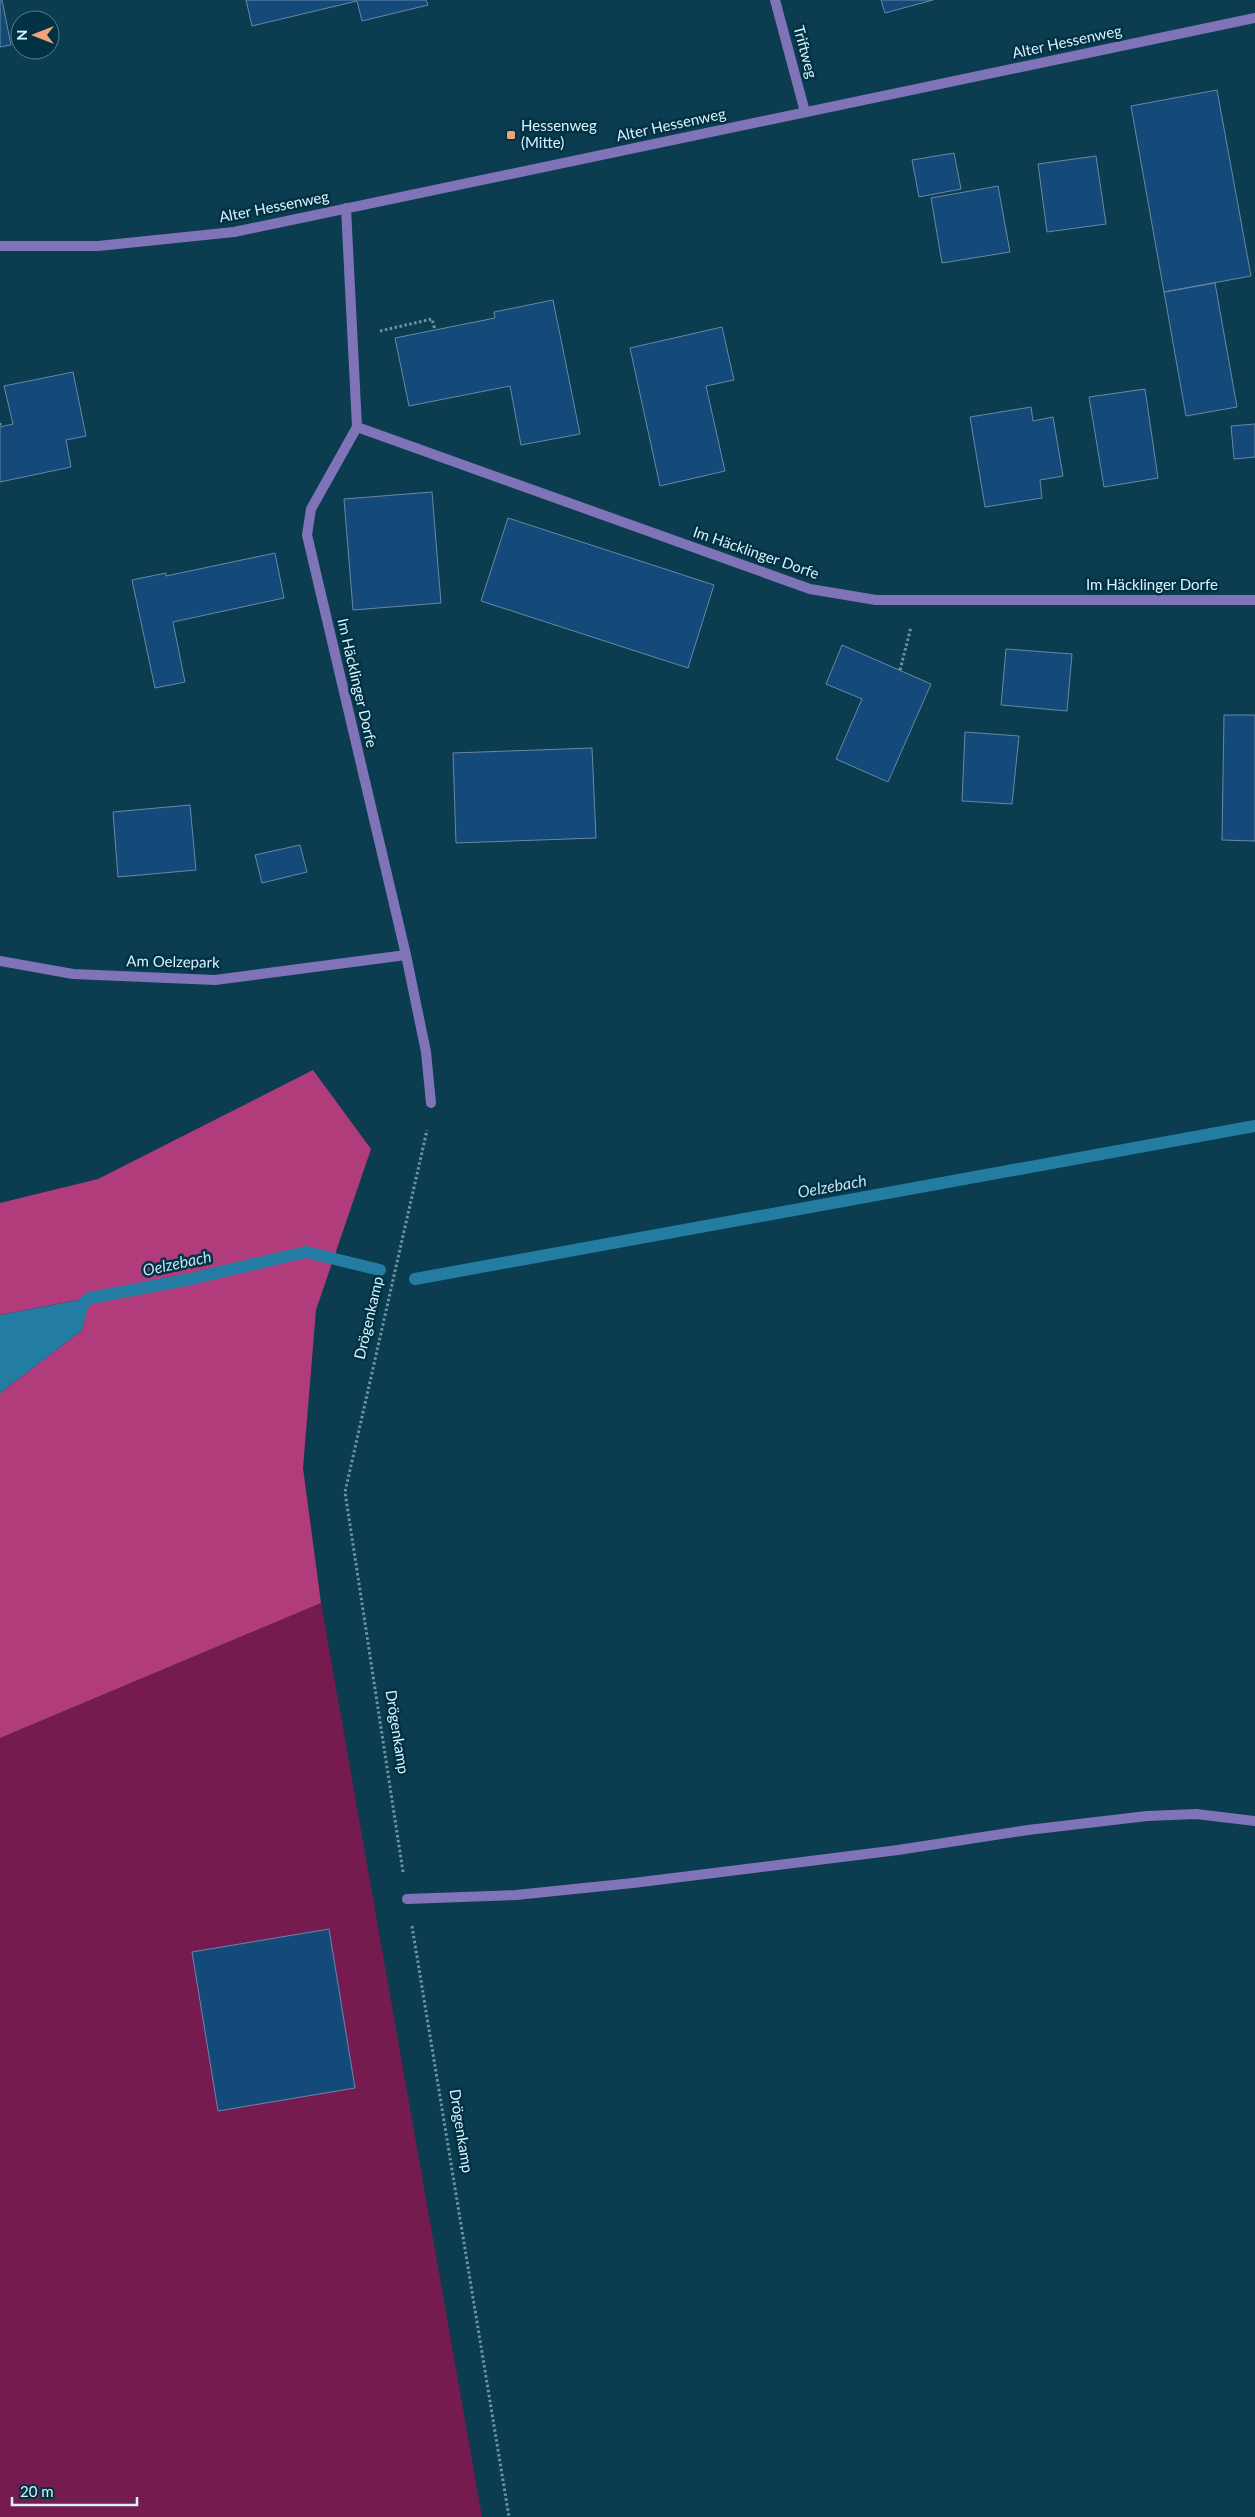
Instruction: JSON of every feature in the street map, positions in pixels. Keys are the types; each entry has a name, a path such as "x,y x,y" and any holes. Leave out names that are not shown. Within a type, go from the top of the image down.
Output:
{"street":[{"name":"Triftweg","path":"775,0 806,112"},
{"name":"Alter Hessenweg","path":"0,246 98,246 234,232 1255,18"},
{"path":"346,208 357,427"},
{"name":"Im Häcklinger Dorfe","path":"406,955 307,535 311,509 357,427 810,589 876,600 1255,600"},
{"path":"406,955 426,1052 431,1103"},
{"name":"Am Oelzepark","path":"0,961 73,974 215,980 406,955"},
{"path":"407,1899 516,1895 623,1884 898,1850 1028,1830 1147,1816 1196,1814 1255,1821"}],"path":[{"path":"352,337 432,320 435,330"},
{"path":"900,670 917,600"},
{"name":"Drögenkamp","path":"431,1103 423,1154 345,1492 407,1899 509,2517"}],"shaded area":[{"path":"313,1070 371,1149 316,1310 303,1468 321,1603 0,1738 0,1393 82,1330 89,1298 0,1315 0,1203 98,1179"},
{"path":"321,1603 482,2517 0,2517 0,1738"}],"water":[{"path":"90,1298 82,1330 0,1393 0,1315"}],"building":[{"path":"0,0 2,0 10,45 0,47"},
{"path":"246,0 426,0 428,5 362,21 357,1 252,26"},
{"path":"881,0 933,0 885,13"},
{"path":"1217,90 1251,276 1164,292 1131,106"},
{"path":"954,153 961,189 919,197 912,160"},
{"path":"1096,156 1106,224 1047,232 1038,164"},
{"path":"998,186 1010,252 942,263 931,198"},
{"path":"1215,283 1237,407 1186,416 1164,292"},
{"path":"553,300 580,434 521,445 510,386 409,406 395,338 495,318 494,312"},
{"path":"722,327 734,380 706,386 725,471 660,486 630,348"},
{"path":"73,372 86,436 66,440 71,467 0,482 0,427 13,424 4,386"},
{"path":"1145,389 1158,478 1104,487 1089,397"},
{"path":"1031,407 1033,421 1053,417 1063,476 1040,480 1042,498 985,507 970,417"},
{"path":"1255,424 1255,457 1234,459 1231,426"},
{"path":"432,492 441,603 353,610 344,499"},
{"path":"508,518 714,585 688,668 481,601"},
{"path":"275,553 284,598 173,622 185,682 155,688 132,580 166,573 166,576"},
{"path":"842,645 931,684 888,782 836,759 862,699 826,684"},
{"path":"1006,649 1072,654 1067,711 1001,705"},
{"path":"1224,715 1255,715 1255,841 1222,840"},
{"path":"965,732 1019,736 1012,804 962,801"},
{"path":"592,748 596,838 456,843 453,753"},
{"path":"190,805 196,870 118,877 113,812"},
{"path":"300,845 307,872 262,883 255,855"},
{"path":"329,1929 355,2088 218,2111 192,1952"}],"waterway":[{"name":"Oelzebach","path":"415,1279 1255,1126"},
{"name":"Oelzebach","path":"77,1308 90,1298 191,1279 306,1252 380,1270"}],"place":[{"name":"Hessenweg (Mitte)","path":"511,135"}]}
